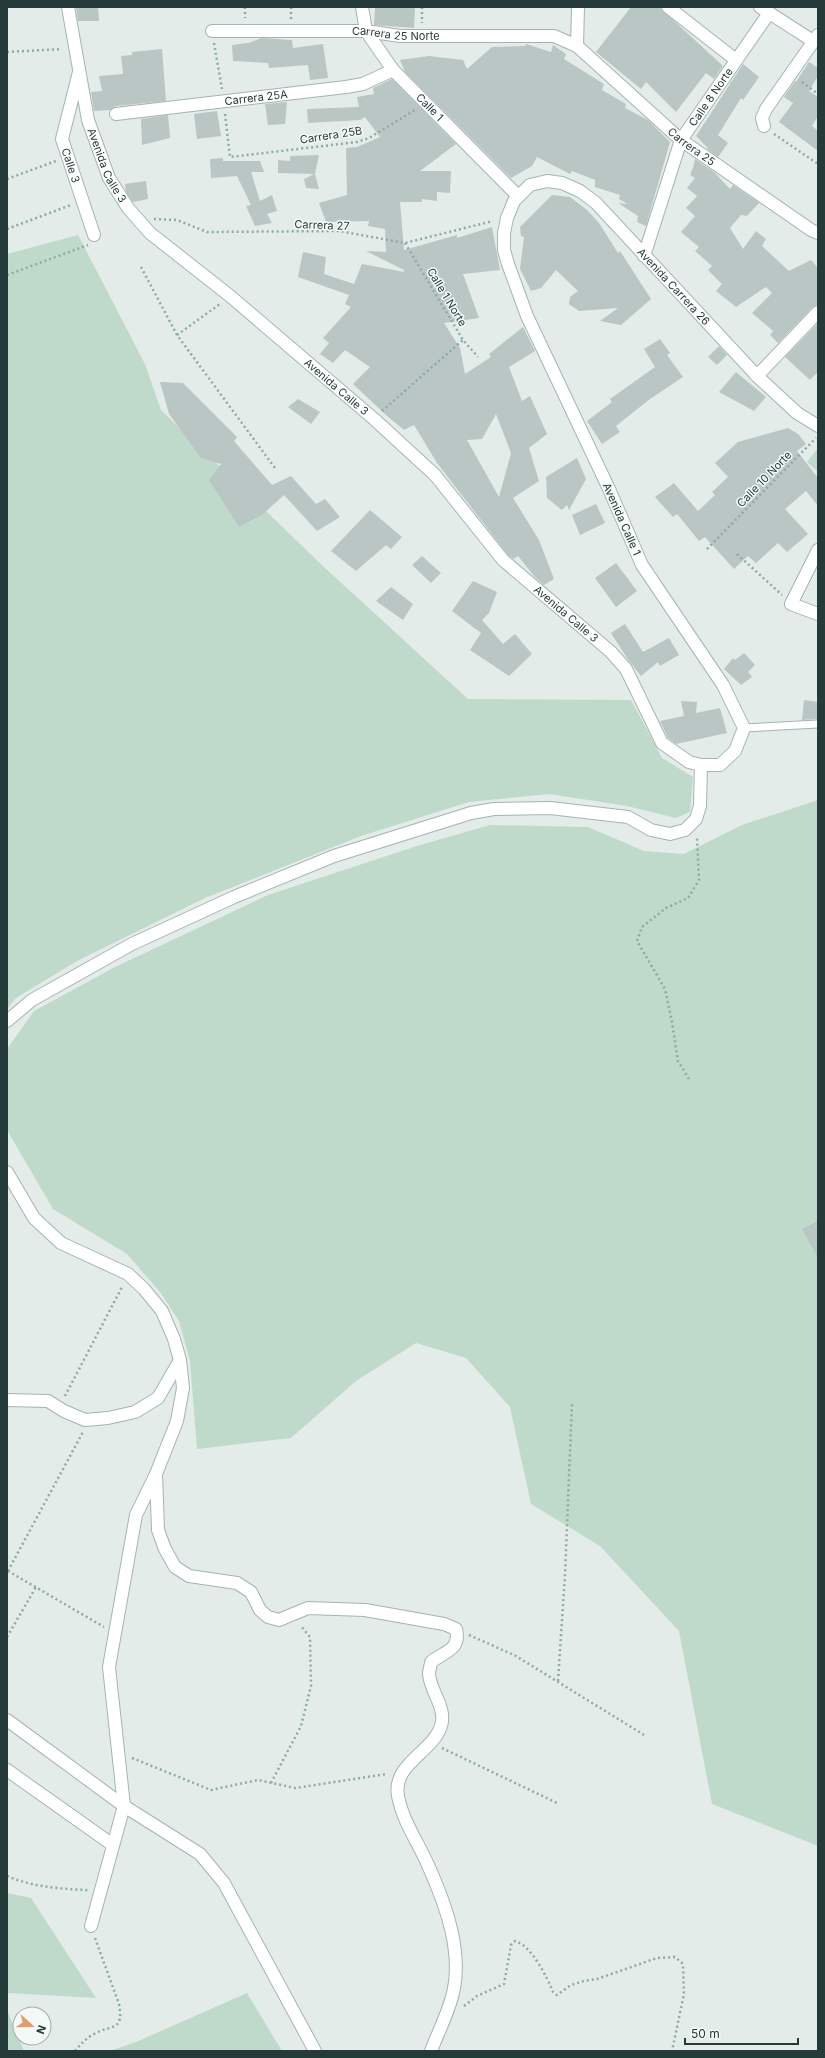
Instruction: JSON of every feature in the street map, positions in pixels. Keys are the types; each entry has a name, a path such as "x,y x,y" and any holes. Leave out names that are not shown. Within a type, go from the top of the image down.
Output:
{"street":[{"name":"Avenida Calle 3","path":"68,7 86,114 94,140 119,196 136,218 164,245 230,296 374,419 435,475 503,560 611,652 626,669 662,743 689,762 701,765"},
{"name":"Calle 1","path":"362,7 366,31 393,70 518,196"},
{"path":"577,46 578,7"},
{"path":"668,7 736,60"},
{"path":"764,126 762,118 766,108 792,74 816,38 765,10"},
{"name":"Calle 8 Norte","path":"644,256 681,140 736,60 765,10"},
{"name":"Carrera 25 Norte","path":"212,31 366,31 400,36 554,36 577,46"},
{"name":"Carrera 25","path":"577,46 681,140 811,230 818,233"},
{"name":"Carrera 25A","path":"116,114 346,87 363,84 393,70"},
{"name":"Calle 3","path":"79,72 62,139 94,235"},
{"name":"Avenida Carrera 26","path":"518,196 530,186 547,181 562,183 580,191 596,203 757,376 797,414 818,426"},
{"name":"Avenida Calle 1","path":"518,196 510,206 504,233 504,250 514,285 642,565 723,685 744,728"},
{"path":"757,376 818,312"},
{"path":"818,550 791,604 818,614"},
{"path":"7,1021 32,1000 112,955 234,897 334,856 471,813 494,809 557,809 628,817 650,830 670,834 685,830 696,819 700,806 701,765 720,765 735,751 744,728"},
{"path":"7,1172 34,1218 61,1243 128,1274 144,1289 162,1311 180,1360 183,1388 177,1421 156,1474 136,1514 109,1667 124,1806 91,1926"},
{"path":"7,1400 48,1401 59,1408 85,1420 108,1418 135,1412 158,1398 180,1360"},
{"path":"156,1474 158,1530 165,1549 175,1567 189,1576 237,1583 251,1592 260,1610 268,1617 279,1620 293,1616 308,1608 365,1610 412,1617 444,1624 456,1629 458,1638 454,1648 431,1662 429,1674 441,1710 441,1726 431,1743 402,1772 398,1794 407,1825 428,1865 448,1916 456,1968 452,1997 432,2051"},
{"path":"7,1720 124,1806 200,1854 224,1883 316,2051"},
{"path":"7,1770 113,1845"}],"lane":[{"path":"744,728 818,724"}],"path":[{"path":"7,52 75,48"},
{"path":"792,74 818,94"},
{"name":"Carrera 25B","path":"230,156 357,142 369,138 426,103"},
{"path":"764,126 818,164"},
{"path":"7,178 68,157"},
{"path":"7,229 83,200"},
{"name":"Carrera 27","path":"136,218 177,220 208,232 339,231 405,243 507,218"},
{"path":"7,275 89,245 94,235"},
{"name":"Calle 1 Norte","path":"405,243 463,340 478,357"},
{"path":"141,267 177,335 276,468"},
{"path":"177,335 230,296"},
{"path":"390,403 463,340"},
{"name":"Calle 10 Norte","path":"707,549 818,436"},
{"path":"737,554 791,604"},
{"path":"688,1079 678,1061 665,989 637,941 642,927 666,908 688,898 699,880 696,819"},
{"path":"59,1408 128,1274"},
{"path":"558,1681 565,1575 572,1403"},
{"path":"90,1420 8,1570 115,1633"},
{"path":"7,1637 36,1587"},
{"path":"271,1783 301,1726 311,1686 310,1637 293,1616"},
{"path":"456,1629 516,1656 644,1735"},
{"path":"431,1743 557,1803"},
{"path":"118,1752 210,1790 258,1780 295,1788 402,1772"},
{"path":"7,1876 20,1881 54,1888 101,1890"},
{"path":"76,2051 87,2038 95,2033 116,2027 119,2024 120,2012 91,1926"},
{"path":"461,2009 477,1996 504,1984 511,1945 515,1941 520,1943 539,1964 553,1992 557,1994 571,1985 656,1958 675,1957 683,1964 685,1971 684,1994 672,2051"}],"green space":[{"path":"78,235 145,364 161,410 324,567 468,699 631,700 662,758 693,777 690,812 676,818 627,806 549,794 469,802 361,836 205,898 77,961 16,998 7,1009 7,254"},
{"path":"818,448 818,472 807,462"},
{"path":"818,800 818,1846 712,1804 679,1631 600,1546 531,1504 510,1407 466,1358 416,1343 356,1381 291,1438 197,1449 190,1361 179,1321 160,1292 127,1254 53,1209 7,1130 7,1049 34,1011 117,966 268,895 417,846 490,825 588,827 644,851 684,854 742,825"},
{"path":"7,1893 31,1898 96,1998 7,1993"},
{"path":"247,1993 282,2051 110,2051 136,2042"},
{"path":"7,2010 12,2022 12,2046 22,2046 24,2051 7,2051"}],"building":[{"path":"76,7 98,7 99,21 78,21"},
{"path":"375,7 415,7 414,28 374,25"},
{"path":"631,7 659,7 723,66 714,79 706,73 676,112 646,82 641,89 596,52"},
{"path":"262,38 292,40 293,48 323,44 328,78 310,80 308,65 269,68 268,63 233,61 232,45 248,43"},
{"path":"526,44 551,52 553,45 566,54 564,59 604,84 602,90 626,104 625,108 648,120 670,142 646,226 637,222 638,216 618,203 628,204 619,199 620,195 595,187 595,180 572,171 570,174 537,157 532,166 511,178 405,72 400,60 429,56 463,60 467,69 492,47 525,46"},
{"path":"162,49 166,101 116,106 110,110 94,111 91,92 102,91 99,76 123,74 121,56 132,55 132,52"},
{"path":"809,62 818,68 818,76 809,91 818,97 818,116 812,126 818,131 818,151 779,122 793,103 784,97"},
{"path":"743,64 759,77 743,100 741,98 718,135 728,143 718,157 707,149 708,148 696,136"},
{"path":"392,79 456,144 420,171 451,171 450,193 437,192 437,201 422,199 422,202 400,202 404,250 457,235 457,238 492,227 500,270 463,274 479,318 444,323 460,348 465,374 491,357 489,354 523,327 535,351 509,367 522,401 530,396 547,434 529,448 539,481 513,498 539,540 554,579 544,585 534,576 518,556 514,559 508,555 437,463 414,425 404,430 353,384 370,367 345,350 333,363 320,354 329,343 323,338 351,307 345,304 349,295 298,277 303,252 326,257 324,274 354,284 362,264 404,272 404,270 366,251 386,252 385,229 368,226 369,221 326,222 319,203 347,195 346,148 357,147 380,137 365,117 360,120 308,123 307,109 359,107 357,97 374,94 373,88","holes":["496,414 511,453 499,497 467,440 482,439"]},
{"path":"287,102 285,124 268,125 265,104"},
{"path":"217,111 221,136 197,139 194,114"},
{"path":"168,115 170,138 142,145 141,119"},
{"path":"319,155 315,174 319,189 306,188 304,179 314,174 278,173 278,160 290,161 290,156"},
{"path":"223,158 223,161 260,161 264,172 251,172 260,201 272,195 277,211 267,214 272,223 255,226 246,206 251,205 237,176 211,178 210,159"},
{"path":"695,159 714,172 730,189 733,185 759,203 747,216 741,215 730,228 743,249 756,231 766,239 762,246 789,271 811,260 818,268 818,305 813,307 778,343 770,335 773,331 752,313 772,293 766,287 736,307 716,291 722,284 708,270 712,266 695,251 699,247 681,232 695,216 686,208 697,196 687,188 695,178 690,175"},
{"path":"146,181 148,199 133,202 126,192 125,184"},
{"path":"552,195 570,197 587,210 599,223 618,253 620,251 651,299 621,325 600,321 618,308 579,311 569,304 570,297 578,291 556,270 541,288 531,291 520,269 524,237 521,236 520,227"},
{"path":"818,323 818,372 810,380 785,357"},
{"path":"660,339 670,353 667,355 683,377 650,399 616,426 620,432 602,444 587,421 612,402 610,399 655,367 644,349"},
{"path":"719,346 727,355 717,365 708,357"},
{"path":"736,372 766,397 754,411 719,392"},
{"path":"160,382 183,383 237,437 234,441 272,485 291,476 316,504 325,499 340,517 317,531 284,495 263,514 239,527 209,480 221,464 201,458 169,414"},
{"path":"298,399 320,412 311,424 288,407"},
{"path":"788,428 798,434 806,444 797,451 818,478 818,506 806,491 785,509 808,534 787,552 778,543 756,563 748,556 734,569 705,537 699,541 677,514 673,517 655,497 674,483 698,511 715,495 712,492 728,477 715,463 738,442"},
{"path":"577,458 586,479 569,510 567,505 562,510 547,498 546,477"},
{"path":"596,504 605,523 580,535 572,515"},
{"path":"370,510 402,537 391,549 386,545 356,571 331,551"},
{"path":"422,556 441,573 431,583 412,565"},
{"path":"616,563 637,591 616,607 595,578"},
{"path":"473,581 497,592 489,613 482,620 503,644 515,634 532,654 509,676 470,650 481,633 452,611"},
{"path":"391,587 413,604 403,620 376,601"},
{"path":"625,624 643,652 669,638 679,655 660,666 658,662 641,676 611,633"},
{"path":"744,653 755,665 748,672 752,677 741,685 724,669 733,658 735,660"},
{"path":"804,700 818,702 817,719 802,720"},
{"path":"681,701 697,702 696,713 720,708 727,733 676,744 668,738 660,721 684,716"},
{"path":"818,1221 818,1258 802,1229"}]}
